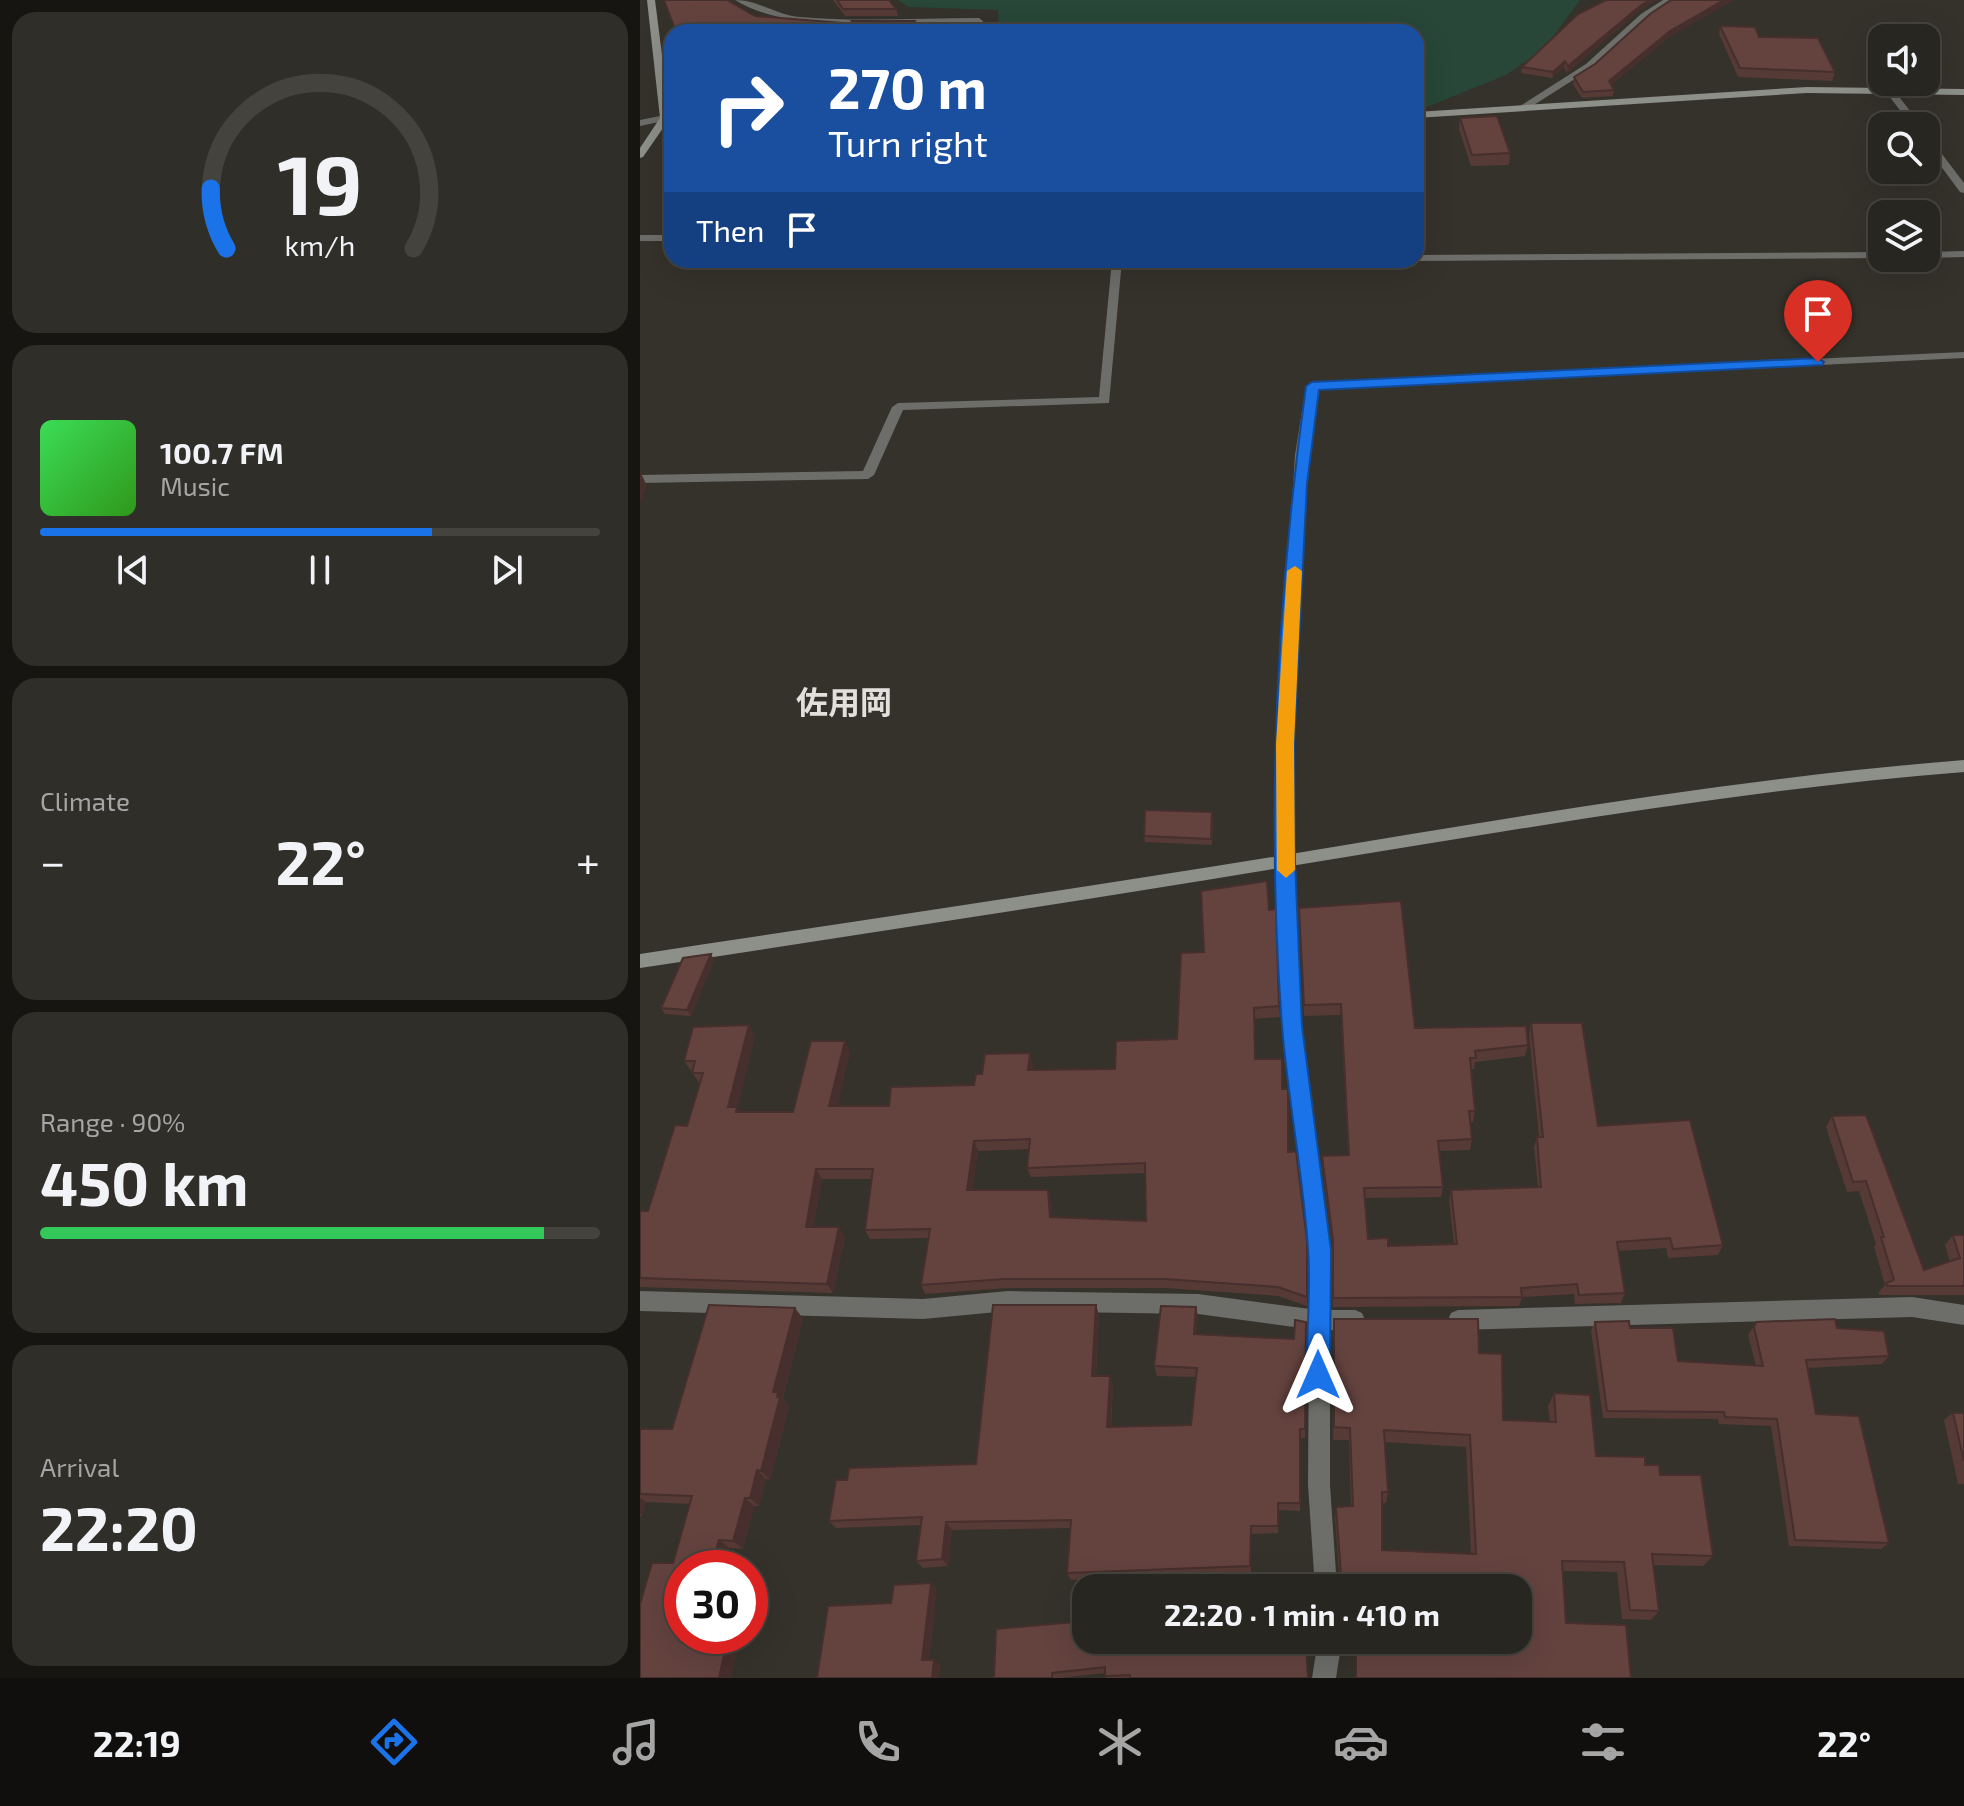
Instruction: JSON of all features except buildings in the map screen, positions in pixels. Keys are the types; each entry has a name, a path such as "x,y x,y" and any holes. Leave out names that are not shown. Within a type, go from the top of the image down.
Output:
{"street":[{"path":"651,0 664,70"},
{"path":"739,0 787,18 819,21 979,21 977,24"},
{"path":"1523,108 1589,66 1644,16 1669,0"},
{"path":"1424,114 1701,95 1868,91"},
{"path":"1940,91 1964,92"},
{"path":"1894,96 1906,112"},
{"path":"640,123 664,119"},
{"path":"640,155 664,124"},
{"path":"1940,158 1964,190"},
{"path":"640,238 664,238"},
{"path":"1940,255 1964,254"},
{"path":"1424,258 1868,255"},
{"path":"640,479 868,475 898,407 1105,400 1116,268"},
{"path":"1325,1574 1319,1485 1320,1250 1292,1026 1285,861 1285,744 1301,455 1312,386 1964,355"},
{"path":"640,961 1285,861 1658,798 1878,771 1964,766"},
{"path":"640,1301 923,1309 1008,1301 1198,1304 1318,1320 1377,1320"},
{"path":"1436,1320 1912,1307 1964,1315"},
{"path":"1324,1678 1328,1654"}],"green space":[{"path":"898,0 1580,0 1544,49 1506,75 1427,107 1424,107 1424,24 999,24 998,10 909,7"}],"slow traffic":[{"path":"1286,870 1285,744 1295,571"}],"district":[{"name":"佐用岡","path":"844,701"}],"route":[{"path":"1318,1375 1320,1250 1292,1026 1285,861 1285,744 1301,455 1312,386 1818,362"}]}
